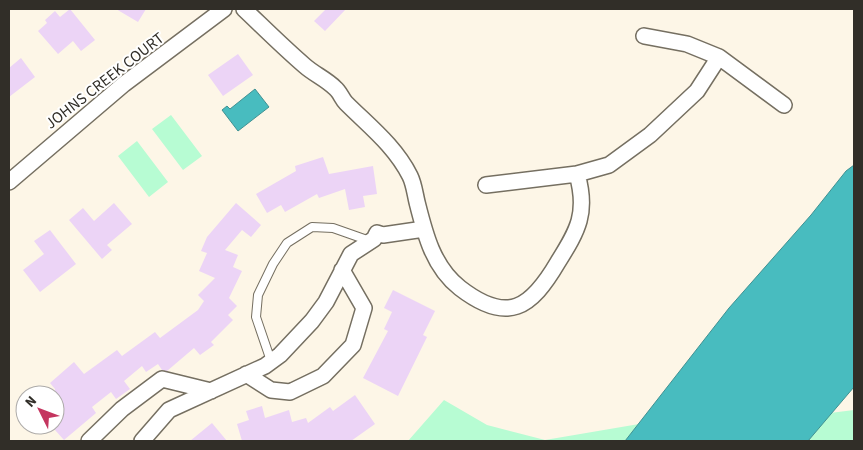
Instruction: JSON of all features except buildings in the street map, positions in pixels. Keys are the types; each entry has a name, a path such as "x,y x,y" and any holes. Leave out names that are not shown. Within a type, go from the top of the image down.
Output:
{"street":[{"name":"JOHNS CREEK COURT","path":"9,182 124,84 224,9"},
{"path":"244,9 306,66 336,89 345,102 380,134 411,177 424,229 435,259 459,287 477,299 508,308 520,306 531,300 544,286 577,231 583,204 577,174"},
{"path":"644,36 687,44 719,57 784,105"},
{"path":"486,185 577,174 609,165 650,135 697,91 719,57"},
{"path":"142,441 169,410 271,361 297,339 326,302 352,254 377,233 383,235 424,229"},
{"path":"246,374 271,390 290,392 323,376 353,345 364,308 342,270"},
{"path":"89,441 122,409 162,379 210,391"}],"lane":[{"path":"271,361 256,317 258,295 272,264 287,243 312,227 333,228 370,240"}],"green space":[{"path":"171,115 202,156 183,170 152,129"},
{"path":"137,141 168,182 149,197 118,156"},
{"path":"444,400 487,425 545,440 692,415 657,441 408,441"},
{"path":"854,410 854,441 808,441 830,413"}],"water":[{"path":"255,89 269,107 238,131 222,110 227,106 230,109"},
{"path":"854,165 854,387 808,441 625,441 729,308 811,215 846,171"}]}
